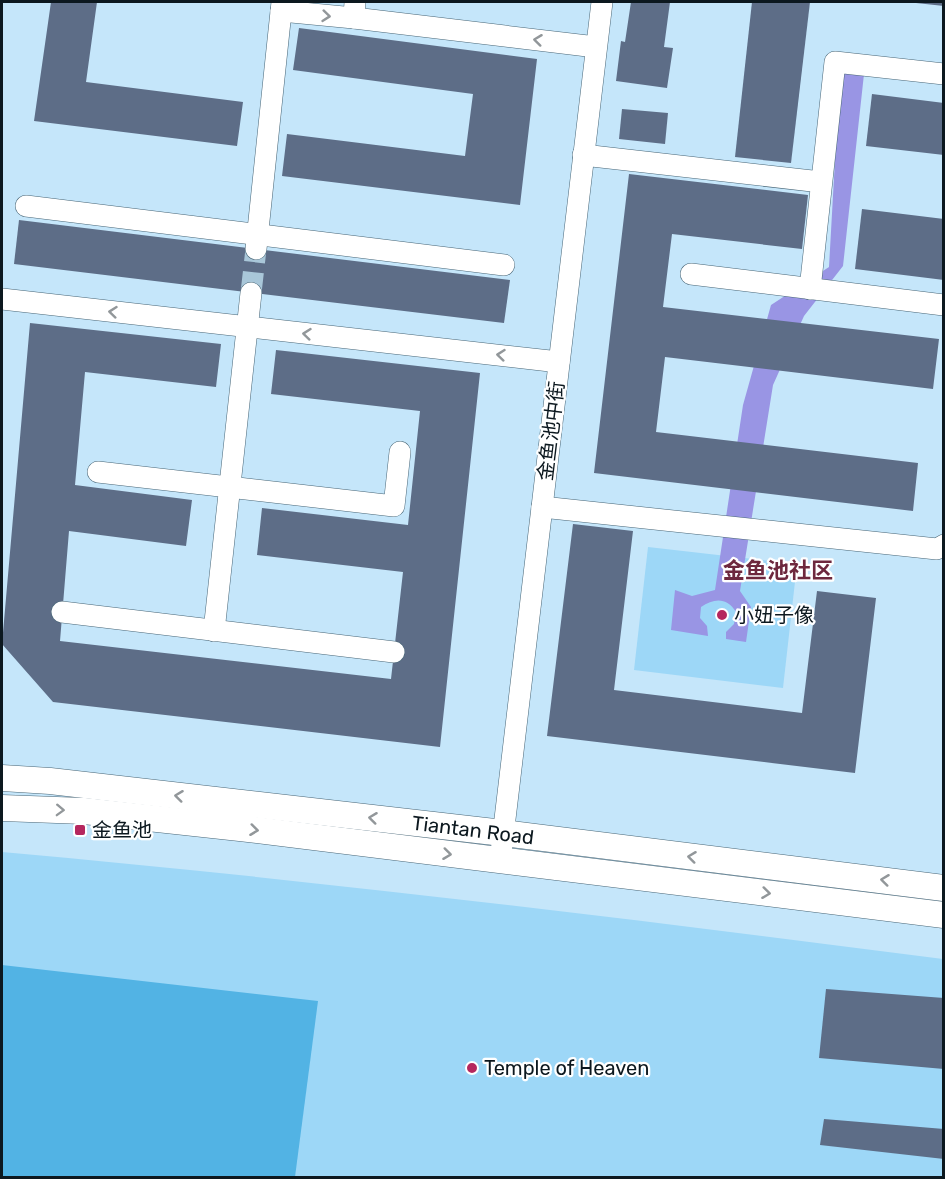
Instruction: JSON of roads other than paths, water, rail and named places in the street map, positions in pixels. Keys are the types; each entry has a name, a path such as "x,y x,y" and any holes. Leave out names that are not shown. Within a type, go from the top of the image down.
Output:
{"street":[{"name":"金鱼池中街","path":"500,861 602,2"},
{"path":"256,242 282,6 354,10 596,47"},
{"path":"810,289 835,62 944,74"},
{"path":"583,155 821,182"},
{"path":"26,206 256,242 504,266"},
{"path":"692,274 944,305"},
{"path":"214,631 251,293"},
{"path":"2,299 559,362"},
{"path":"98,472 394,506 400,452"},
{"path":"542,507 937,549 944,545"},
{"path":"62,612 394,652"},
{"name":"Tiantan Road","path":"2,778 50,781 503,833 944,888"},
{"name":"Tiantan Road","path":"2,808 84,811 240,828 944,915"}],"tunnel":[{"path":"251,293 256,249"}],"place":[{"name":"小妞子像","path":"722,615"},
{"name":"金鱼池","path":"80,830"},
{"name":"Temple of Heaven","path":"472,1068"}],"district":[{"name":"金鱼池社区","path":"778,570"}]}
